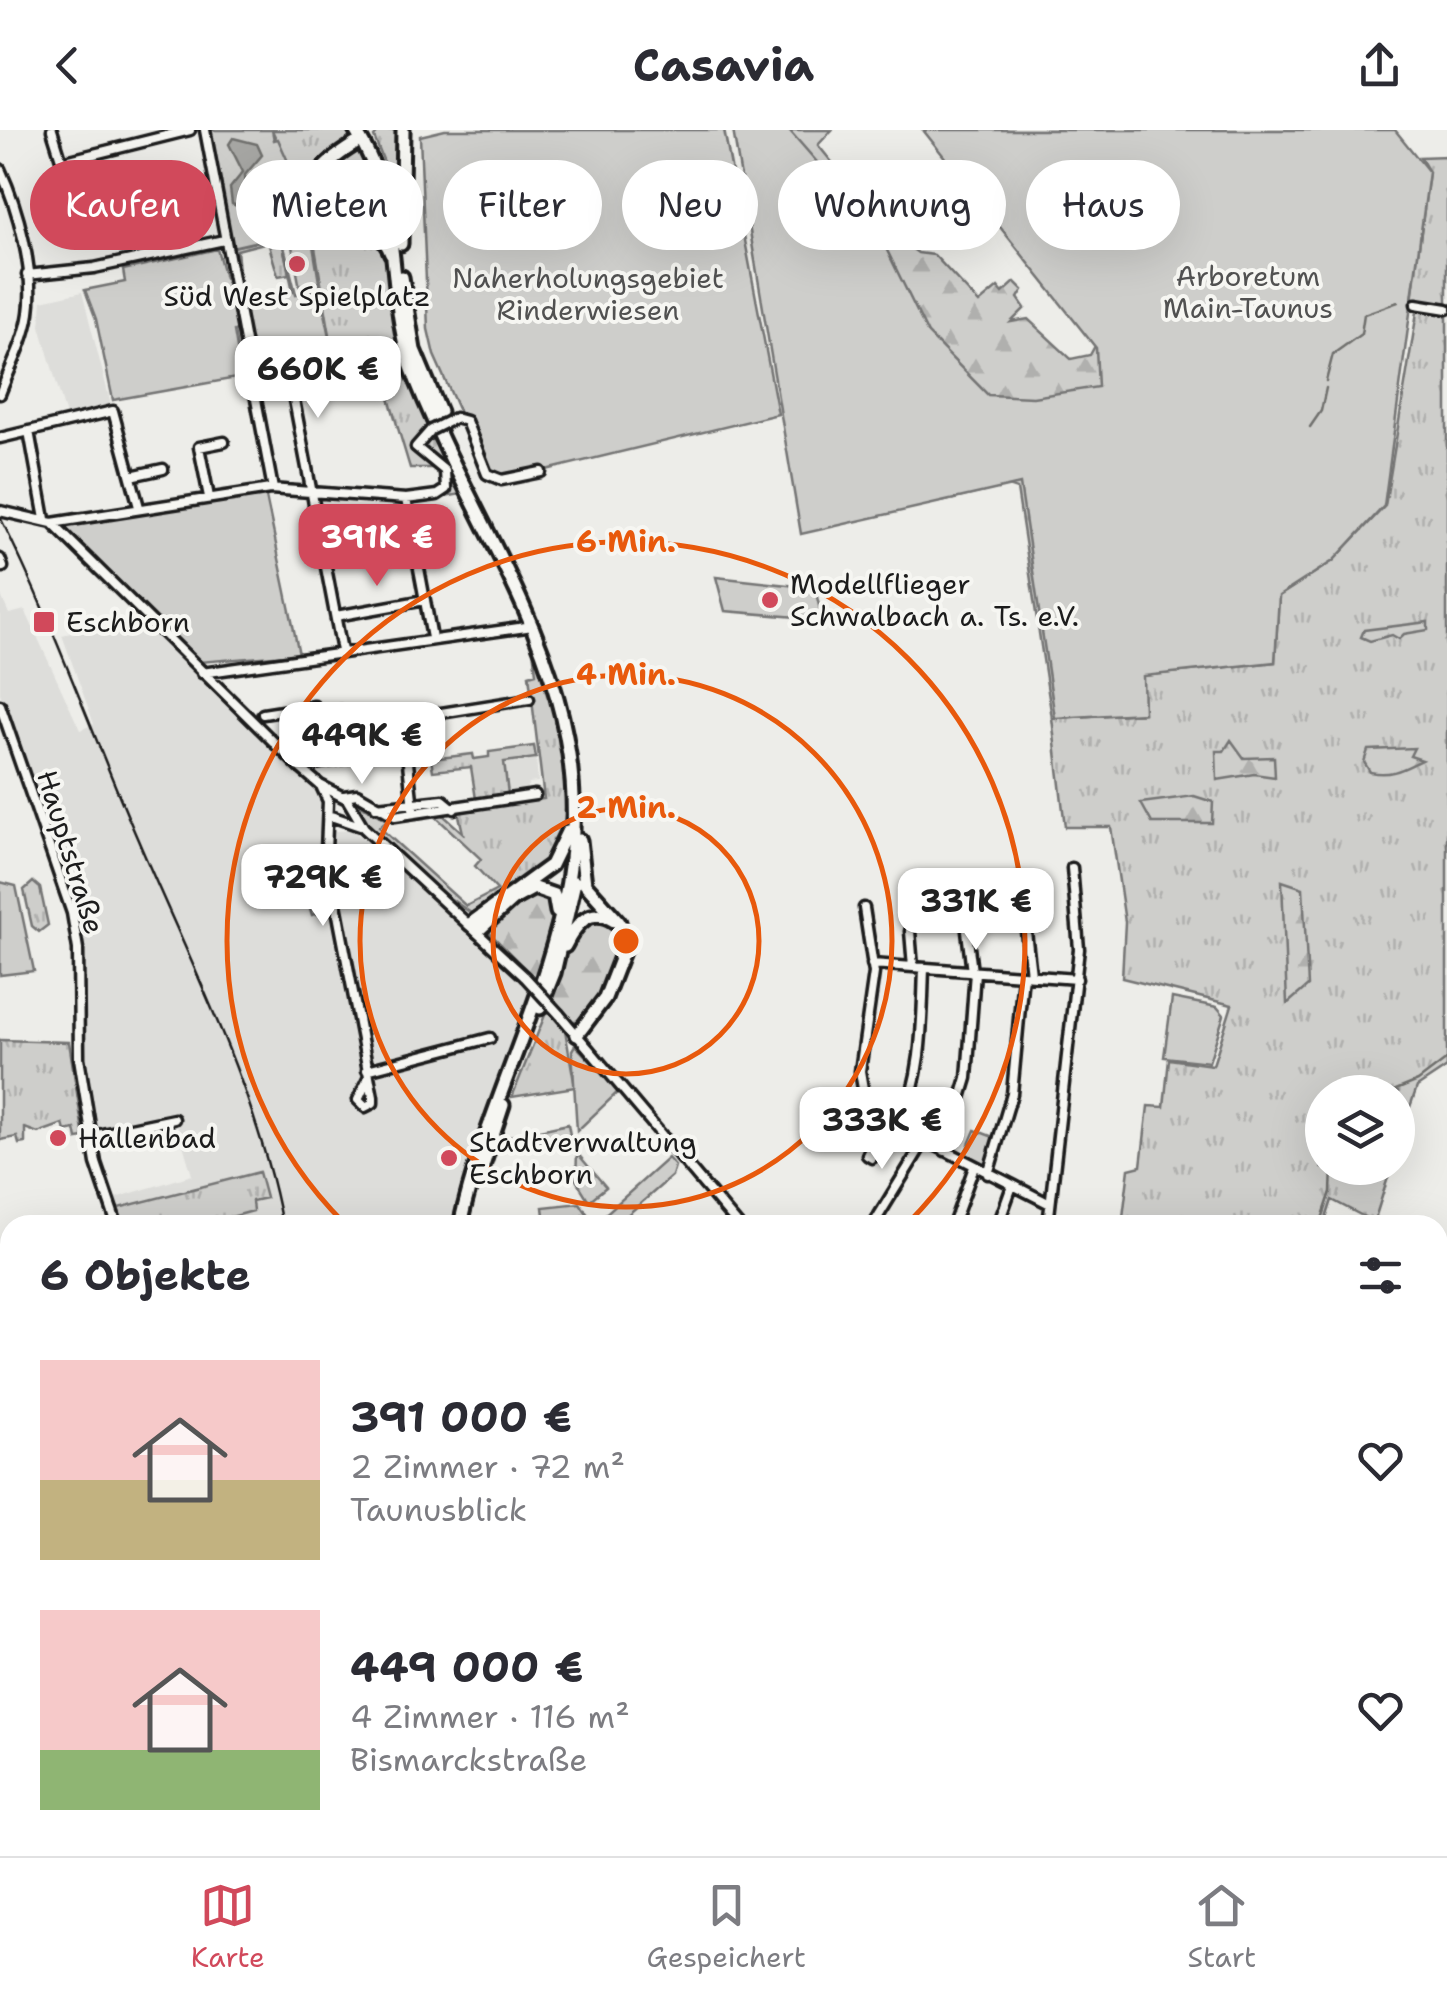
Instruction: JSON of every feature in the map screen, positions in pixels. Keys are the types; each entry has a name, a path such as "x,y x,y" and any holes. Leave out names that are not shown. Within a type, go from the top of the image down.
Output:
{"highway":[{"path":"354,130 370,160"},
{"path":"402,160 403,130"},
{"path":"369,131 380,160"},
{"path":"329,160 354,144"},
{"path":"388,250 394,266"},
{"path":"393,250 401,329 416,378 521,594 552,673 570,756 573,813 566,890 555,937 484,1134 465,1215"},
{"path":"401,250 406,316 418,360 528,590 560,671 578,756 580,840 588,890 615,916 623,937 616,976 577,1035"},
{"path":"474,927 551,865 562,849 573,813"},
{"path":"554,972 573,898 580,840"},
{"path":"474,927 512,900 540,888 556,900 555,937"},
{"path":"466,1215 498,1119 570,937 584,918 609,917 623,937"}],"street":[{"path":"52,130 62,162 190,130"},
{"path":"205,130 273,489"},
{"path":"0,170 27,274 29,317 0,394"},
{"path":"216,242 224,240"},
{"path":"27,274 94,268 174,250"},
{"path":"1416,304 1447,309"},
{"path":"286,358 342,652"},
{"path":"0,438 114,411 139,507"},
{"path":"0,500 2,511 48,521 273,489 406,498 437,495 446,489 445,471 416,448 431,430 454,418 466,421 487,474 502,480 541,472"},
{"path":"29,431 48,521 299,766 342,802 364,828 525,977 730,1215"},
{"path":"208,497 199,447 224,442"},
{"path":"131,476 163,469"},
{"path":"406,498 432,638"},
{"path":"336,616 425,600"},
{"path":"202,672 526,627"},
{"path":"276,744 302,735 530,699"},
{"name":"Hauptstraße","path":"0,705 72,913 78,949 76,1037 96,1163 114,1215"},
{"path":"263,714 314,706"},
{"path":"298,709 302,735"},
{"path":"299,766 353,757 352,729"},
{"path":"408,763 413,809"},
{"path":"490,1038 368,1075 325,839 328,815 342,802 365,798 376,807 413,809 445,800 454,809 535,795"},
{"path":"325,839 341,820 342,802"},
{"path":"328,815 364,828"},
{"path":"1049,1215 1077,979 1072,868"},
{"path":"988,1174 1012,1094 1027,975 1022,888 1016,878"},
{"path":"864,908 872,964 859,1081 869,1101 925,1140 1050,1204"},
{"path":"945,1151 966,1078 973,972 968,931"},
{"path":"910,932 914,967"},
{"path":"872,964 1077,979"},
{"path":"901,1123 920,1052 924,968"},
{"path":"872,1158 867,1155 891,1117"},
{"path":"92,1136 174,1119"},
{"path":"879,1215 925,1140"},
{"path":"957,1215 974,1166"},
{"path":"1002,1215 1012,1186"}],"shaded area":[{"path":"233,138 257,144 262,155 258,160 237,160 229,144"},
{"path":"236,181 236,206 232,204 230,188"},
{"path":"82,292 112,409 67,419 40,326 42,301"},
{"path":"0,593 9,614 25,610 80,730 94,724 62,635 137,618 321,796 320,824 336,831 353,830 484,944 531,993 455,1215 118,1215 112,1199 192,1175 176,1121 94,1138 85,1065 81,932 55,841 0,693"},
{"path":"536,758 538,782 529,783 524,792 508,794 503,762"}],"green space":[{"path":"208,130 272,130 274,140 278,139 287,160 236,160 236,246 232,247 244,302 293,291 285,250 296,294 320,290 331,341 253,354"},
{"path":"272,130 348,130 354,137 321,160 286,160"},
{"path":"380,130 401,130 400,160 383,160 374,137"},
{"name":"Naherholungsgebiet Rinderwiesen","path":"445,130 724,130 730,160 622,160 622,250 747,250 778,414 505,480 487,474 434,355 428,329 420,136"},
{"name":"Arboretum Main-Taunus","path":"733,130 789,130 815,160 778,160 778,250 887,250 928,334 988,395 1033,397 1098,387 1096,348 1006,235 1006,160 947,160 923,130 1395,130 1429,172 1384,506 1333,561 1279,596 1275,662 1143,676 1144,713 1055,718 1020,484 801,534 753,250 758,250 758,160 738,160"},
{"path":"759,130 832,130 818,145 830,160 778,160 778,208"},
{"path":"936,130 1061,130 1097,160 1026,160 1026,233 1006,210 1006,160 962,160"},
{"path":"358,148 364,160 341,160"},
{"path":"1447,156 1447,1067 1417,1087 1415,1093 1415,1075 1305,1075 1305,1185 1386,1185 1376,1215 1361,1215 1332,1200 1327,1215 1123,1215 1129,1169 1141,1166 1148,1106 1164,1107 1169,1059 1213,1065 1232,1005 1122,978 1125,922 1111,827 1065,827 1052,718 1143,713 1142,676 1275,662 1279,596 1333,561 1385,506 1418,306 1412,300 1429,172 1420,157"},
{"path":"233,247 237,250 240,282"},
{"path":"216,249 239,329 234,331 242,377 113,400 96,319 85,290 125,282 123,270"},
{"path":"270,250 284,250 289,274 278,276"},
{"path":"293,250 314,250 320,288 300,288"},
{"path":"315,250 385,250 392,315 466,493 445,497 440,468 410,468 370,335 331,341"},
{"path":"786,250 914,250 934,255 979,303 998,287 1003,293 1015,282 1023,290 1018,298 1025,308 1011,322 1028,319 1071,359 1090,355 1102,333 1100,318 1041,250 1159,250 1164,257 1118,271 1080,254 1081,270 1094,274 1134,324 1138,354 1130,362 1154,392 1153,401 1128,400 1137,452 1145,450 1151,476 1149,530 1141,558 1145,578 1159,560 1175,557 1194,569 1186,573 1198,583 1151,592 1126,641 1143,663 1122,658 1103,675 1142,676 1144,713 1052,718 1017,489 1008,486 941,502 977,402 992,407 1039,406 1040,435 1033,443 1044,455 1042,517 1081,594 1084,617 1061,661 1062,673 1054,676 1087,668 1098,677 1125,642 1115,634 1128,574 1098,558 1082,534 1109,498 1140,499 1137,469 1120,483 1115,476 1119,466 1108,471 1110,459 1121,457 1123,451 1117,449 1103,461 1105,468 1090,469 1088,461 1073,454 1076,446 1066,436 1049,401 995,402 973,391 936,352 836,394 828,385 822,357 810,347 784,291"},
{"path":"265,492 299,654 199,662 60,525"},
{"name":"Modellflieger Schwalbach a. Ts. e.V.","path":"716,577 815,588 822,619 725,611"},
{"path":"1428,622 1428,630 1404,634 1399,639 1392,635 1370,641 1361,637 1364,630"},
{"path":"530,625 561,714 567,786 563,835 558,850 540,870 471,913 438,890 359,816 360,805 387,820 379,827 466,906 497,890 475,866 481,859 434,815 442,814 463,833 458,811 544,799 529,675 536,673"},
{"path":"341,704 344,726 303,731 301,709"},
{"path":"1231,740 1244,758 1274,757 1275,777 1254,774 1217,780 1216,751 1224,751"},
{"path":"534,746 536,758 504,762 508,794 476,799 471,767 433,771 431,759 473,754 474,759 489,757 489,752"},
{"path":"1414,748 1410,756 1422,760 1399,771 1370,772 1364,762 1368,750"},
{"path":"1194,796 1213,802 1212,823 1152,823 1141,803"},
{"path":"321,860 334,910 312,915 297,866"},
{"path":"1282,881 1303,888 1308,986 1287,1004"},
{"path":"0,882 16,886 34,971 0,975"},
{"path":"33,882 40,888 48,925 39,932 32,926 24,890"},
{"path":"538,890 556,904 536,980 489,932 490,925 526,894"},
{"path":"601,919 612,931 617,957 599,997 581,1021 570,1021 551,998 572,939 589,923"},
{"path":"1172,998 1217,1007 1224,1015 1209,1062 1164,1057"},
{"path":"547,1010 565,1030 575,1087 512,1097"},
{"path":"0,1040 69,1042 84,1138 77,1139 75,1129 65,1131 63,1124 38,1133 25,1128 25,1143 19,1144 17,1137 0,1140"},
{"path":"575,1045 619,1091 577,1131 572,1050"},
{"path":"568,1124 570,1135 505,1148 506,1137"},
{"path":"975,1130 996,1138 984,1166 964,1156"},
{"path":"577,1153 606,1187 589,1201 576,1180"},
{"path":"668,1158 675,1166 672,1176 627,1215 604,1215"},
{"path":"259,1172 266,1198 252,1201 253,1211 238,1215 120,1215 118,1208"},
{"path":"580,1203 588,1215 544,1215 543,1207"}],"waterway":[{"path":"1326,381 1333,354 1361,334 1364,314 1398,302"},
{"path":"1441,312 1447,314"},
{"path":"1310,427 1321,411 1326,388"},
{"path":"1415,1082 1447,1059"},
{"path":"1323,1215 1331,1185"}],"railway":[{"path":"0,517 220,1029 256,1125 280,1215"}],"place":[{"name":"Süd West Spielplatz","path":"297,264"},
{"name":"Modellflieger Schwalbach a. Ts. e.V.","path":"770,600"},
{"name":"Eschborn","path":"44,622"},
{"name":"Hallenbad","path":"58,1138"},
{"name":"Stadtverwaltung Eschborn","path":"449,1158"}]}
